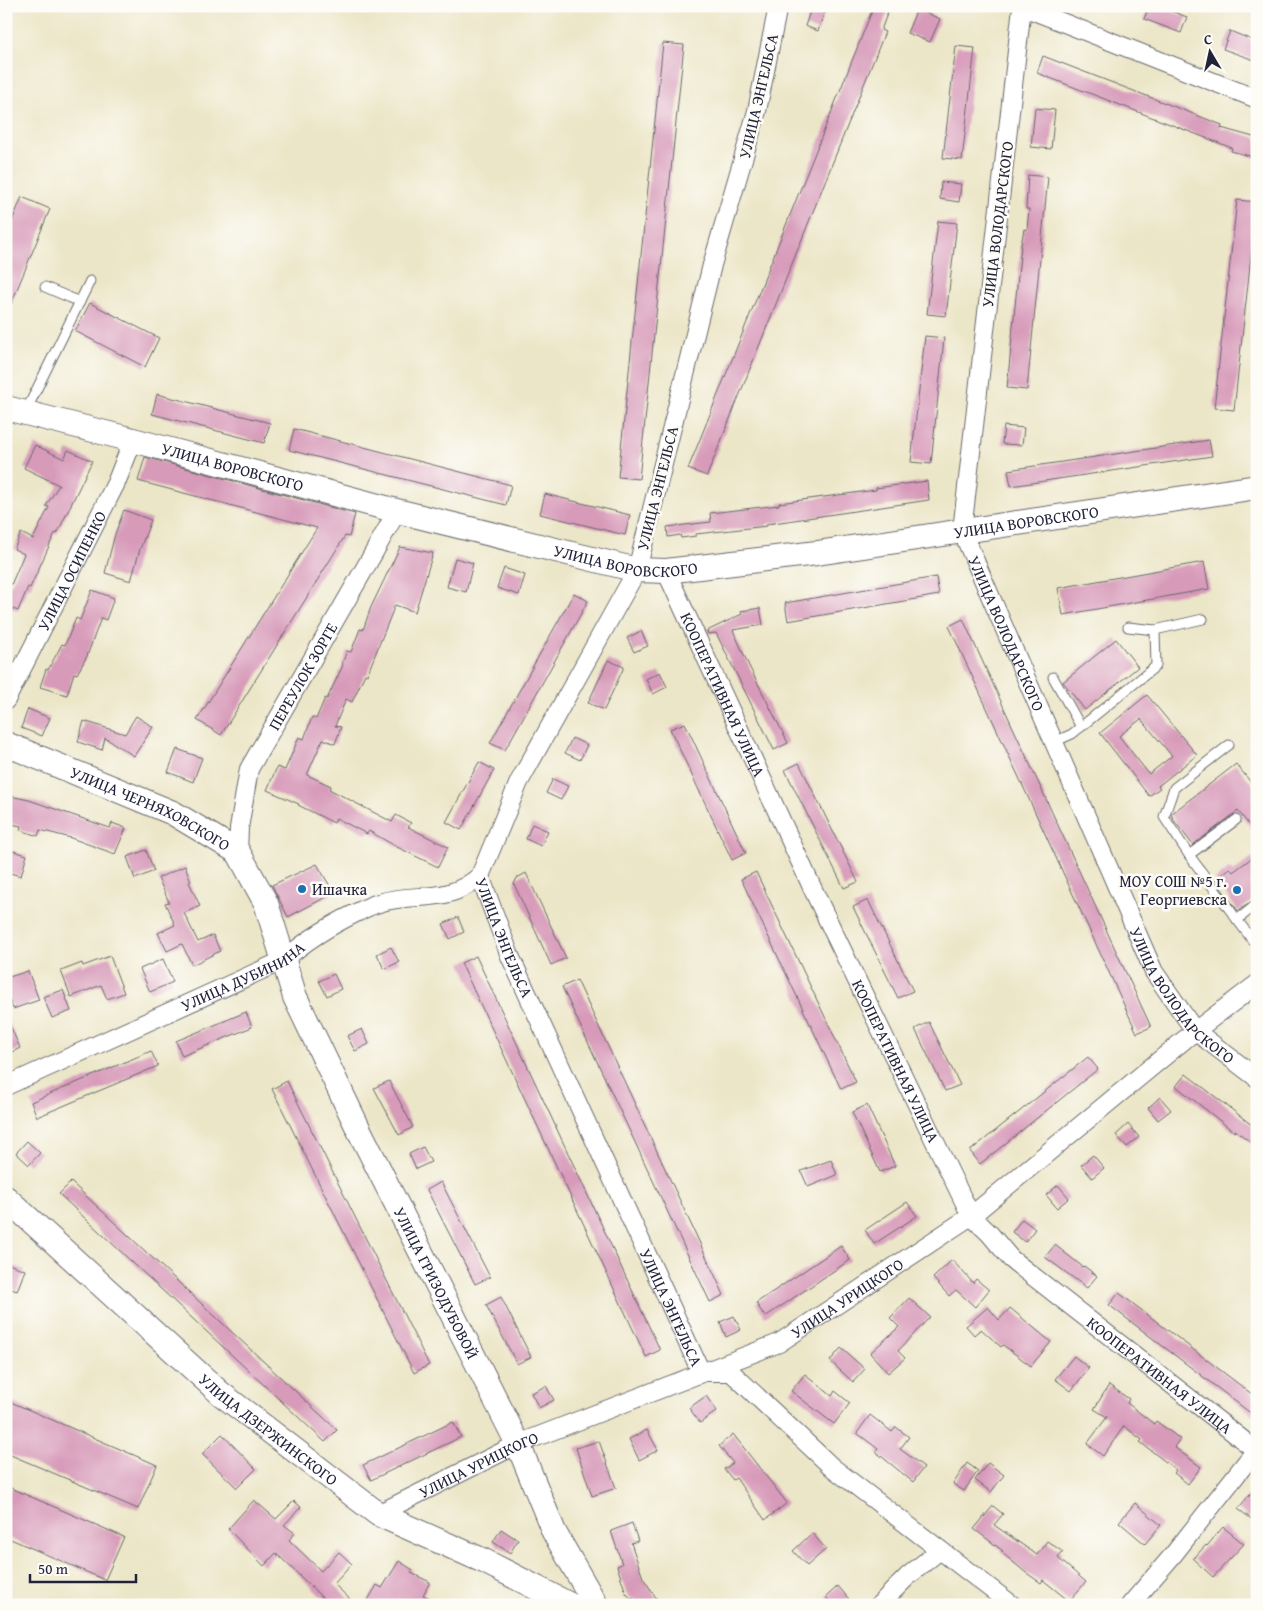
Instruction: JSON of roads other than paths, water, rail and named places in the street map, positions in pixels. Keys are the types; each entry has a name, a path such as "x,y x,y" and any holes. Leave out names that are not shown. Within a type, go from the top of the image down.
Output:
{"street":[{"name":"УЛИЦА ЭНГЕЛЬСА","path":"778,6 757,111 712,265 637,570 519,782 480,876 510,956 701,1372 731,1372 833,1468 1012,1605"},
{"path":"1022,6 1257,99"},
{"name":"УЛИЦА ВОЛОДАРСКОГО","path":"1022,6 962,531 1154,972 1195,1030 1257,1078"},
{"name":"УЛИЦА ВОРОВСКОГО","path":"16,411 133,440 396,511 637,570 666,571 817,553 1257,487"},
{"name":"УЛИЦА ОСИПЕНКО","path":"6,700 116,483 133,440"},
{"name":"ПЕРЕУЛОК ЗОРГЕ","path":"238,852 239,828 250,768 396,511"},
{"name":"КООПЕРАТИВНАЯ УЛИЦА","path":"666,571 817,898 970,1216 1011,1259 1256,1450"},
{"name":"УЛИЦА ЧЕРНЯХОВСКОГО","path":"6,744 172,813 238,852 266,903 284,960"},
{"name":"УЛИЦА ДУБИНИНА","path":"6,1086 284,960 301,945 338,922 379,903 452,893 469,886 480,876"},
{"name":"УЛИЦА ГРИЗОДУБОВОЙ","path":"284,960 295,997 354,1120 518,1444 554,1532 596,1605"},
{"name":"УЛИЦА УРИЦКОГО","path":"378,1514 518,1444 779,1343 970,1216 1195,1030 1257,984"},
{"name":"УЛИЦА ДЗЕРЖИНСКОГО","path":"6,1198 220,1393 378,1514 484,1561 570,1605"},
{"path":"1130,1605 1256,1450"},
{"path":"879,1605 908,1576 940,1550"}],"lane":[{"path":"16,411 80,302 90,281"},
{"path":"45,287 80,302"},
{"path":"1128,627 1155,630 1203,619"},
{"path":"1054,742 1072,734 1156,666 1155,630"},
{"path":"1053,677 1081,726"},
{"path":"1229,745 1174,788 1164,817 1253,941"},
{"path":"1190,855 1236,820"},
{"path":"1237,920 1257,904"}],"place":[{"name":"Ишачка","path":"302,889"},
{"name":"МОУ СОШ №5 г. Георгиевска","path":"1237,890"}]}
